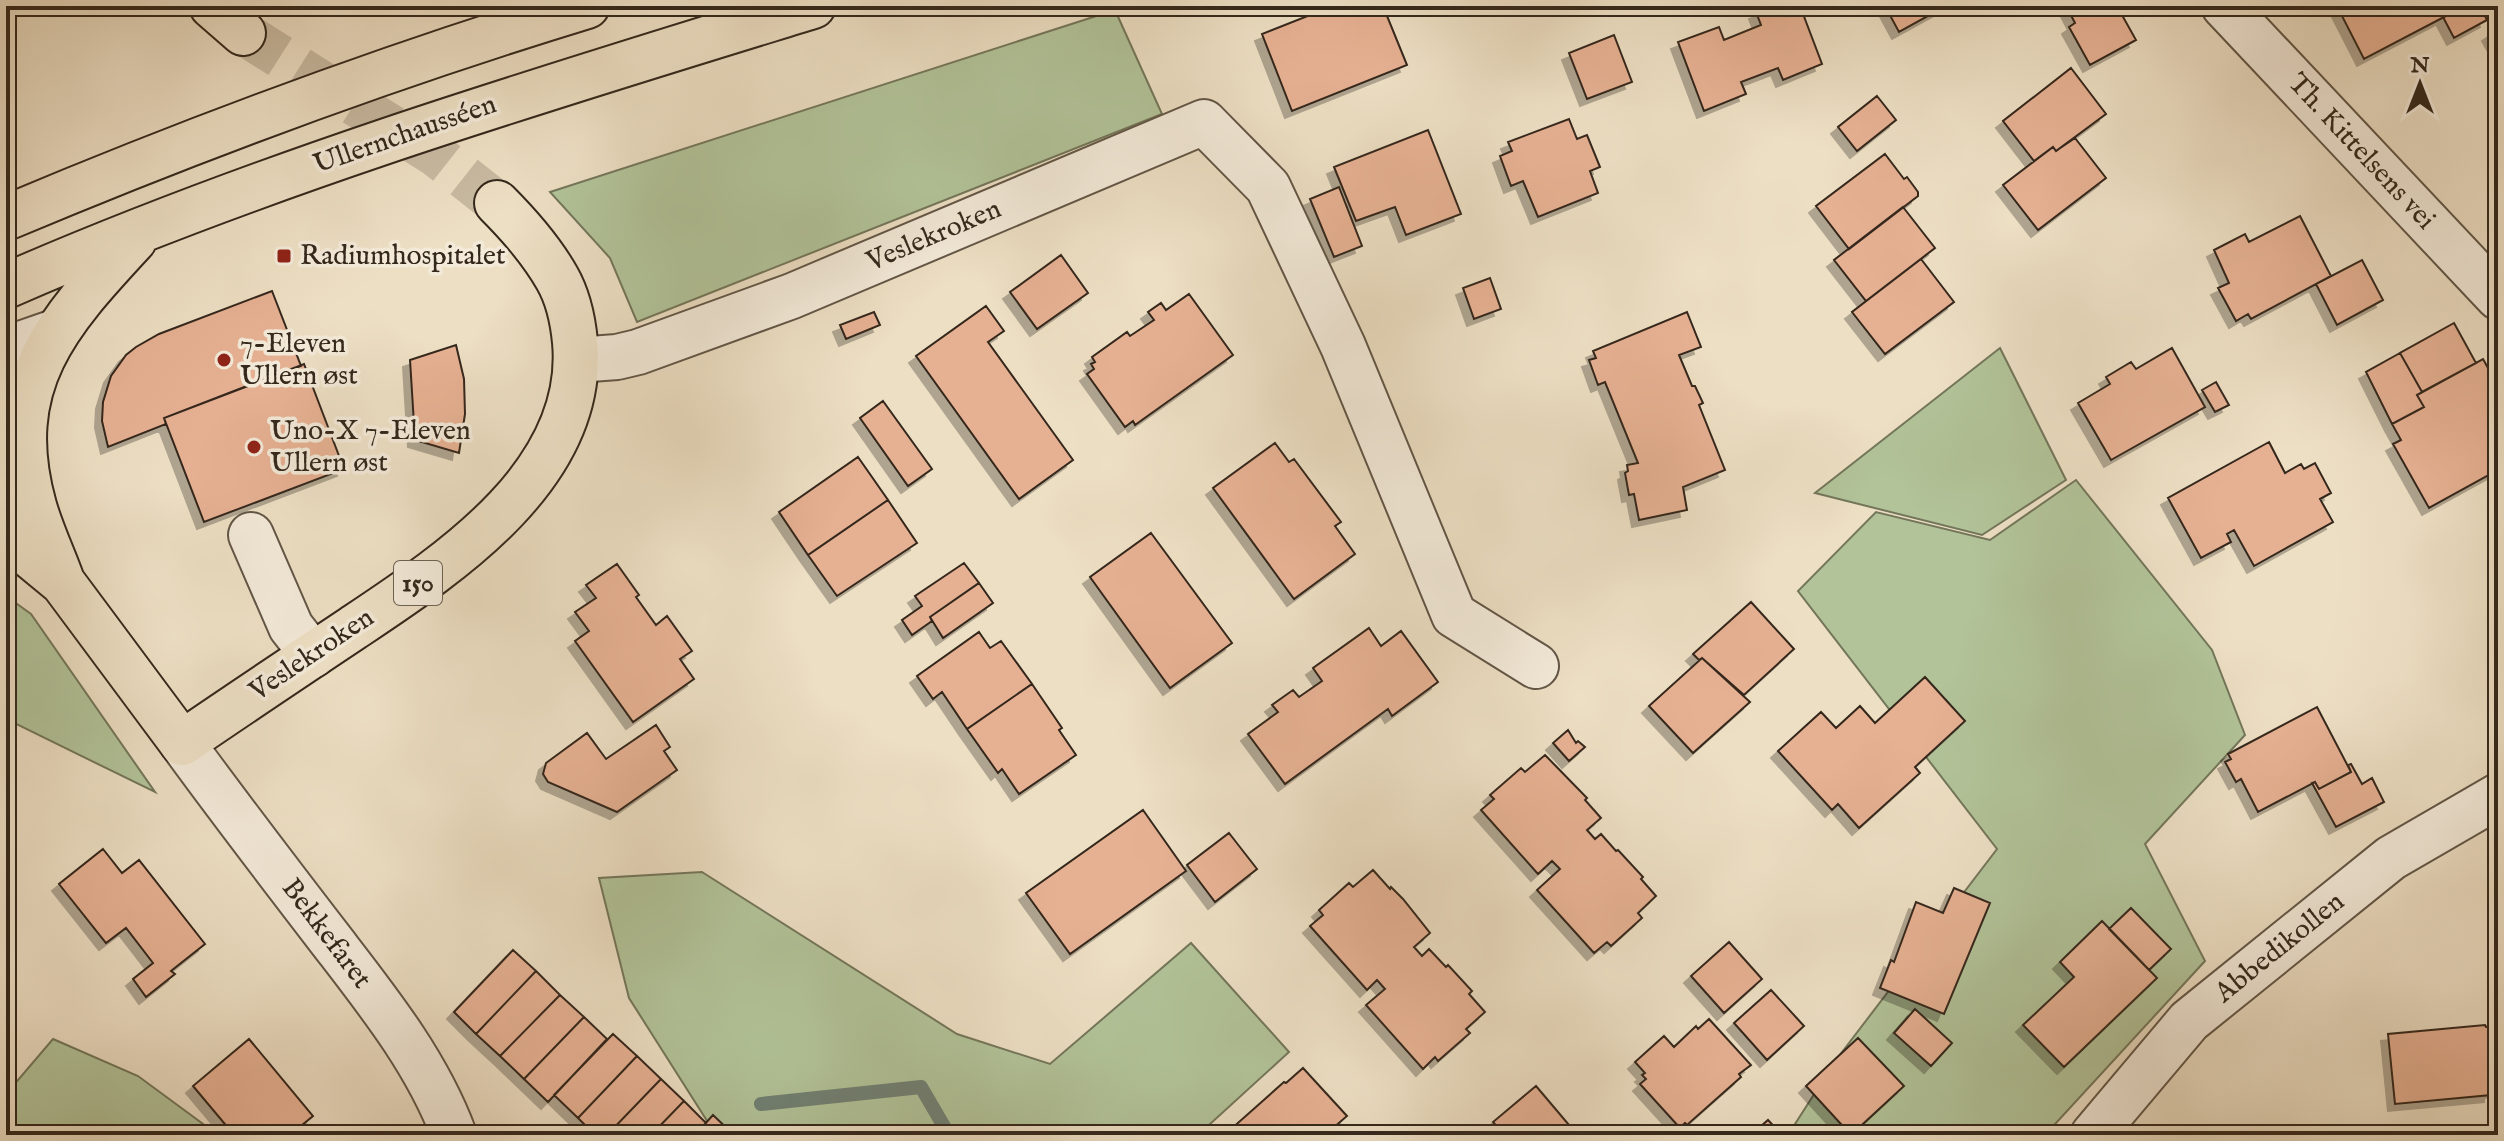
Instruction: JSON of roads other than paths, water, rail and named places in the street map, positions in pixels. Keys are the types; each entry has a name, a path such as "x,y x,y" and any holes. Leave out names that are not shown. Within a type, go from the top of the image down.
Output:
{"highway":[{"path":"6,218 160,155 377,74 546,14 587,6"},
{"name":"Ullernchausséen","path":"6,286 208,203 414,131 813,6"},
{"name":"150","path":"497,203 525,230 559,281 569,307 577,360"},
{"path":"63,583 33,505 23,437 26,399 35,370 55,332 88,289 143,229"},
{"name":"Veslekroken","path":"182,743 398,598 486,529 539,468 557,438 575,387 577,360"},
{"path":"6,536 63,583 182,743"}],"street":[{"name":"Th. Kittelsens vei","path":"2224,6 2498,297"},
{"name":"Veslekroken","path":"577,360 638,352 792,296 1204,122 1268,187 1343,346 1454,615 1536,666"},
{"path":"6,349 55,332"},
{"path":"251,535 291,627 313,655"},
{"name":"Bekkefaret","path":"182,743 385,1012 429,1081 446,1112 454,1135"},
{"name":"Abbedikollen","path":"2093,1135 2189,1021 2391,858 2498,796"}],"waterway":[{"path":"761,1104 921,1087 949,1135"}],"tunnel":[{"path":"243,33 436,155 497,203"}],"place":[{"name":"Radiumhospitalet","path":"284,256"},
{"name":"7-Eleven Ullern øst","path":"224,360"},
{"name":"Uno-X 7-Eleven Ullern øst","path":"254,447"}]}
